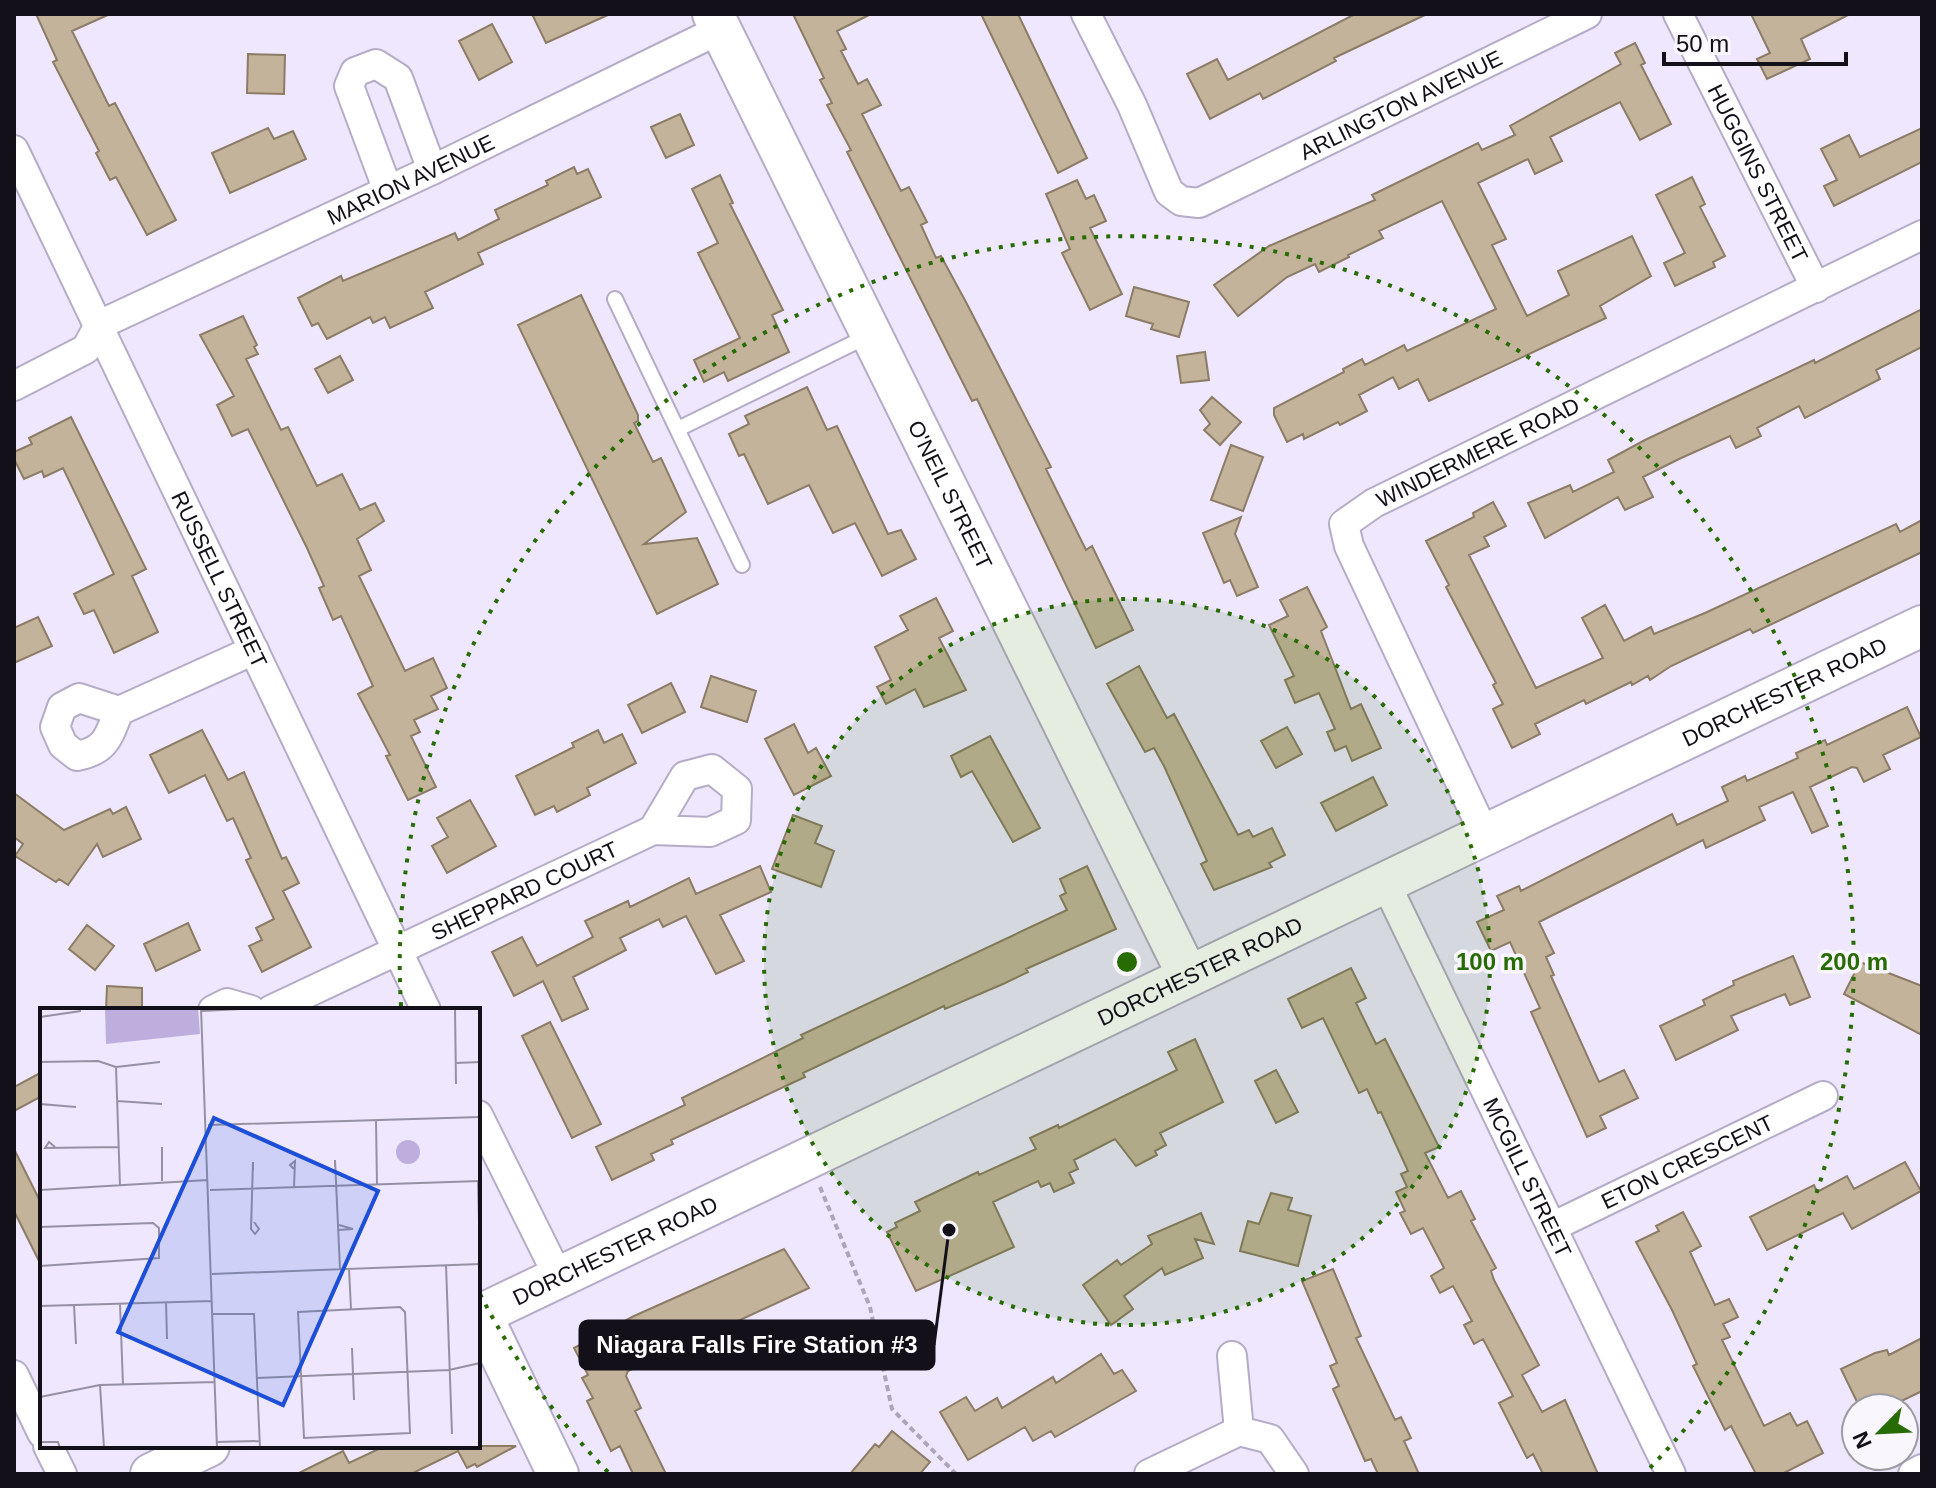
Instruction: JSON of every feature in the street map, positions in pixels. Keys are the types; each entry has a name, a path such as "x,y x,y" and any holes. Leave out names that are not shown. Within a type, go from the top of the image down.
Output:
{"main road":[{"name":"O'NEIL STREET","path":"717,22 1188,976"},
{"name":"DORCHESTER ROAD","path":"480,1315 1922,626"},
{"path":"480,1315 558,1474"},
{"path":"151,1474 205,1448"}],"street":[{"name":"ARLINGTON AVENUE","path":"1086,14 1132,105 1169,192 1181,201 1199,203 1587,14"},
{"name":"HUGGINS STREET","path":"1678,14 1816,288"},
{"name":"MARION AVENUE","path":"99,325 387,188 432,170 717,22"},
{"path":"387,188 349,86 355,72 376,64 398,78 432,170"},
{"name":"RUSSELL STREET","path":"14,150 425,1008"},
{"name":"WINDERMERE ROAD","path":"1485,835 1349,546 1344,524 1374,503 1922,235"},
{"path":"14,386 86,349 99,325"},
{"path":"119,711 254,650"},
{"name":"SHEPPARD COURT","path":"275,1008 653,830"},
{"name":"MCGILL STREET","path":"1385,882 1671,1474"},
{"path":"217,1008 227,1003 244,1008"},
{"name":"ETON CRESCENT","path":"1552,1227 1823,1096"},
{"path":"480,1119 559,1278"},
{"path":"1232,1356 1239,1431"},
{"path":"14,1375 40,1429"},
{"path":"1149,1474 1239,1431 1270,1439 1294,1474"},
{"path":"49,1448 62,1474"},
{"path":"1913,1474 1922,1469"}],"lane":[{"path":"615,299 680,428 742,565"},
{"path":"680,428 870,335"}],"path":[{"path":"808,1159 870,1307 892,1409 956,1474"}],"building":[{"path":"36,14 110,14 72,31 109,106 115,103 176,220 147,235 116,177 110,180 96,153 99,151 53,62 57,60"},
{"path":"532,14 610,14 546,43"},
{"path":"793,14 871,14 837,31 846,49 841,51 858,84 867,79 881,105 862,114 901,191 909,187 927,222 921,225 936,258 941,256 967,304 1051,467 1046,469 1086,550 1092,546 1133,630 1096,648 977,399 972,401 847,152 851,150 827,105 832,103 820,80 824,78"},
{"path":"981,14 1018,14 1087,158 1058,173"},
{"path":"1355,14 1427,14 1334,58 1336,61 1263,99 1260,93 1210,119 1187,74 1217,59 1228,80"},
{"path":"1751,14 1850,14 1801,39 1810,59 1767,79 1757,59 1770,53"},
{"path":"492,24 512,62 479,80 459,41"},
{"path":"1635,43 1645,63 1641,65 1671,124 1640,140 1620,102 1550,137 1562,161 1535,174 1528,159 1478,183 1506,239 1492,245 1527,316 1569,295 1558,271 1632,236 1651,276 1600,306 1606,318 1429,401 1418,379 1399,389 1393,377 1359,395 1367,411 1304,439 1303,434 1287,442 1274,415 1274,408 1344,372 1343,369 1362,359 1365,365 1404,345 1407,351 1496,309 1442,201 1379,231 1383,238 1319,272 1315,264 1287,277 1238,316 1214,285 1269,246 1375,200 1372,195 1478,143 1482,150 1515,135 1510,126 1621,64 1615,53"},
{"path":"248,54 285,55 284,94 247,93"},
{"path":"680,114 694,145 666,158 651,127"},
{"path":"268,128 274,139 293,131 306,159 230,193 212,153"},
{"path":"1922,128 1922,162 1834,206 1824,186 1837,180 1821,149 1849,135 1860,157"},
{"path":"574,167 577,174 588,169 601,197 478,253 483,264 425,292 433,308 390,328 385,317 373,323 370,317 327,339 318,323 312,326 298,298 341,276 343,281 455,233 458,240 499,219 495,210 548,185 546,181"},
{"path":"720,175 733,203 730,204 783,310 772,315 789,352 728,381 724,372 704,382 694,360 740,338 698,253 718,243 692,189"},
{"path":"1692,177 1705,204 1700,207 1725,256 1713,262 1715,267 1675,286 1664,263 1685,253 1656,195"},
{"path":"1077,180 1086,199 1094,195 1106,221 1090,228 1122,294 1090,310 1062,253 1070,249 1046,194"},
{"path":"1134,287 1189,302 1179,337 1151,329 1153,324 1126,316"},
{"path":"581,295 638,415 638,421 634,423 653,462 661,458 686,512 644,544 697,538 718,584 657,614 518,325"},
{"path":"1922,309 1922,347 1876,370 1880,379 1805,418 1799,406 1757,428 1761,436 1736,448 1730,436 1679,459 1643,477 1653,497 1625,510 1618,497 1545,538 1528,503 1570,485 1573,492 1614,472 1608,460 1645,440 1814,360 1815,363"},
{"path":"243,316 258,354 246,359 281,430 288,427 317,486 342,474 360,510 375,503 384,521 357,539 371,570 359,576 405,671 433,658 447,688 431,696 438,709 414,720 420,732 411,736 436,787 408,800 386,756 390,755 358,694 373,686 341,616 333,620 319,588 324,586 248,429 232,436 217,405 234,396 200,335"},
{"path":"1205,352 1209,380 1181,383 1177,356"},
{"path":"340,356 353,380 328,393 315,369"},
{"path":"807,387 827,430 837,426 888,534 901,530 916,559 882,576 855,523 833,533 809,485 768,504 744,454 739,456 729,434 749,424 745,416"},
{"path":"1212,397 1241,422 1220,445 1204,430 1210,424 1200,410"},
{"path":"71,417 146,569 132,576 158,632 114,653 94,610 84,614 74,594 114,574 63,468 44,477 42,471 24,479 14,459 14,452 32,444 29,438"},
{"path":"1231,445 1263,457 1243,511 1211,500"},
{"path":"1493,502 1506,526 1484,537 1489,546 1469,555 1536,688 1603,658 1582,618 1605,605 1624,641 1651,627 1654,634 1705,613 1896,524 1900,532 1922,520 1922,552 1753,633 1750,629 1671,666 1650,680 1648,676 1632,685 1631,682 1586,704 1584,700 1535,724 1540,734 1512,748 1493,709 1503,704 1493,685 1496,683 1446,587 1449,585 1426,541 1474,517 1473,513"},
{"path":"1241,517 1235,534 1258,587 1237,596 1230,580 1224,583 1203,533"},
{"path":"1307,587 1327,627 1321,631 1351,709 1361,704 1381,748 1352,761 1346,746 1335,751 1327,732 1335,729 1319,693 1295,703 1285,680 1294,676 1269,625 1288,616 1280,600"},
{"path":"936,598 953,631 939,638 966,690 924,707 915,689 886,704 877,687 891,680 875,647 908,630 900,616"},
{"path":"38,617 52,646 14,663 14,628"},
{"path":"1139,666 1167,718 1174,714 1238,835 1249,830 1253,837 1272,828 1285,855 1269,863 1272,867 1214,890 1201,864 1207,861 1164,766 1154,748 1145,752 1107,684"},
{"path":"711,676 756,691 747,722 701,707"},
{"path":"671,683 685,712 642,733 628,705"},
{"path":"1907,707 1921,737 1883,755 1890,769 1864,782 1857,768 1852,767 1810,787 1828,826 1812,833 1793,792 1759,807 1765,820 1706,848 1703,840 1539,922 1554,953 1546,957 1554,975 1551,976 1599,1082 1624,1070 1638,1098 1600,1116 1606,1128 1587,1137 1531,1012 1540,1008 1510,942 1491,951 1477,922 1504,910 1497,896 1519,886 1521,891 1672,814 1677,825 1728,801 1722,787 1745,776 1747,781 1798,758 1796,753 1825,740 1827,745"},
{"path":"794,724 808,753 816,748 831,776 794,795 765,739"},
{"path":"1287,727 1302,754 1276,768 1261,741"},
{"path":"202,730 228,780 244,772 282,859 286,857 299,883 283,891 311,947 262,972 249,946 262,940 256,928 274,919 246,860 251,858 233,818 227,821 205,775 169,793 150,755"},
{"path":"598,730 604,743 622,734 636,763 587,788 590,795 557,812 554,806 535,815 516,776 574,747 572,743"},
{"path":"990,736 1040,828 1013,842 972,771 961,777 951,756"},
{"path":"1373,777 1387,805 1336,831 1321,803"},
{"path":"14,793 64,830 110,809 113,814 126,807 141,839 103,857 97,844 68,885 59,879 56,882 15,856 23,844 14,837"},
{"path":"470,800 496,846 447,873 432,846 448,837 437,818"},
{"path":"793,815 822,826 815,843 834,851 821,887 772,869"},
{"path":"760,866 771,892 720,915 744,961 716,974 686,916 663,927 659,919 620,938 626,950 573,977 588,1009 562,1021 543,981 514,996 492,952 522,937 537,966 593,937 585,921 628,901 630,907 689,878 696,894"},
{"path":"1087,866 1116,929 1026,969 1028,972 1003,984 945,1009 944,1006 803,1073 805,1077 671,1140 673,1144 651,1154 654,1160 612,1180 596,1147 685,1105 682,1098 803,1038 801,1035 1067,910 1060,896 1066,893 1060,879"},
{"path":"188,923 200,950 156,971 144,944"},
{"path":"87,925 114,946 95,970 69,949"},
{"path":"1793,956 1810,997 1790,1005 1785,994 1731,1016 1738,1030 1676,1060 1660,1026 1705,1005 1703,1000 1734,985 1733,981"},
{"path":"1860,962 1922,986 1922,1035 1844,994"},
{"path":"1351,968 1366,998 1356,1003 1376,1044 1385,1039 1439,1147 1425,1153 1448,1198 1461,1191 1475,1219 1471,1221 1496,1268 1491,1271 1494,1280 1539,1365 1522,1375 1542,1412 1565,1400 1598,1474 1543,1474 1533,1454 1527,1458 1499,1403 1513,1396 1483,1339 1474,1344 1464,1325 1472,1321 1453,1286 1440,1293 1431,1276 1444,1268 1423,1228 1411,1234 1400,1213 1405,1211 1396,1192 1407,1187 1401,1174 1408,1171 1381,1112 1378,1113 1367,1089 1359,1093 1323,1018 1302,1028 1288,999"},
{"path":"107,986 142,988 142,1008 106,1008"},
{"path":"550,1022 601,1124 572,1138 522,1036"},
{"path":"1195,1039 1223,1102 1160,1133 1166,1145 1155,1151 1157,1155 1136,1166 1115,1139 1074,1160 1078,1169 1069,1173 1074,1183 1054,1192 1050,1183 1041,1187 1038,1181 993,1202 1014,1247 916,1291 887,1232 897,1227 895,1223 920,1211 915,1202 1036,1149 1030,1138 1058,1125 1059,1128 1177,1070 1168,1052"},
{"path":"1276,1070 1298,1112 1276,1123 1255,1081"},
{"path":"40,1073 40,1097 14,1111 14,1087"},
{"path":"14,1149 40,1201 40,1263 14,1211"},
{"path":"1905,1162 1921,1191 1852,1229 1843,1213 1767,1250 1750,1217 1814,1185 1817,1192 1847,1176 1854,1189"},
{"path":"1271,1193 1292,1198 1288,1210 1311,1216 1298,1266 1240,1251 1248,1221 1259,1224"},
{"path":"1683,1212 1701,1246 1690,1252 1715,1305 1729,1299 1738,1317 1723,1324 1730,1337 1722,1340 1764,1426 1790,1413 1797,1426 1807,1421 1823,1453 1782,1474 1756,1474 1731,1426 1725,1430 1693,1366 1697,1364 1672,1310 1636,1242 1659,1231 1656,1226"},
{"path":"1201,1213 1214,1244 1195,1239 1203,1258 1165,1275 1162,1268 1124,1296 1133,1309 1111,1325 1083,1285 1117,1260 1121,1265 1152,1244 1148,1236"},
{"path":"784,1249 809,1288 710,1334 707,1328 652,1353 655,1359 628,1371 626,1376 641,1408 635,1411 666,1474 633,1474 620,1446 611,1451 587,1401 593,1398 582,1378 588,1375 574,1348 634,1316"},
{"path":"1333,1269 1361,1336 1356,1338 1395,1420 1401,1417 1411,1438 1404,1441 1419,1474 1378,1474 1371,1459 1365,1461 1333,1389 1339,1386 1330,1366 1337,1363 1302,1281"},
{"path":"1922,1338 1922,1391 1852,1392 1841,1369 1875,1353 1887,1350 1889,1355"},
{"path":"1101,1354 1114,1374 1122,1370 1136,1391 1055,1437 1051,1431 1033,1441 1025,1427 968,1460 940,1412 966,1397 975,1411 997,1398 1002,1408 1053,1377 1056,1383"},
{"path":"892,1431 930,1462 920,1474 850,1474 875,1444 879,1447"},
{"path":"516,1446 477,1467 475,1464 467,1468 458,1451 411,1474 297,1474 343,1451 349,1463 381,1448"}],"place":[{"name":"Niagara Falls Fire Station #3","path":"949,1230"}]}
